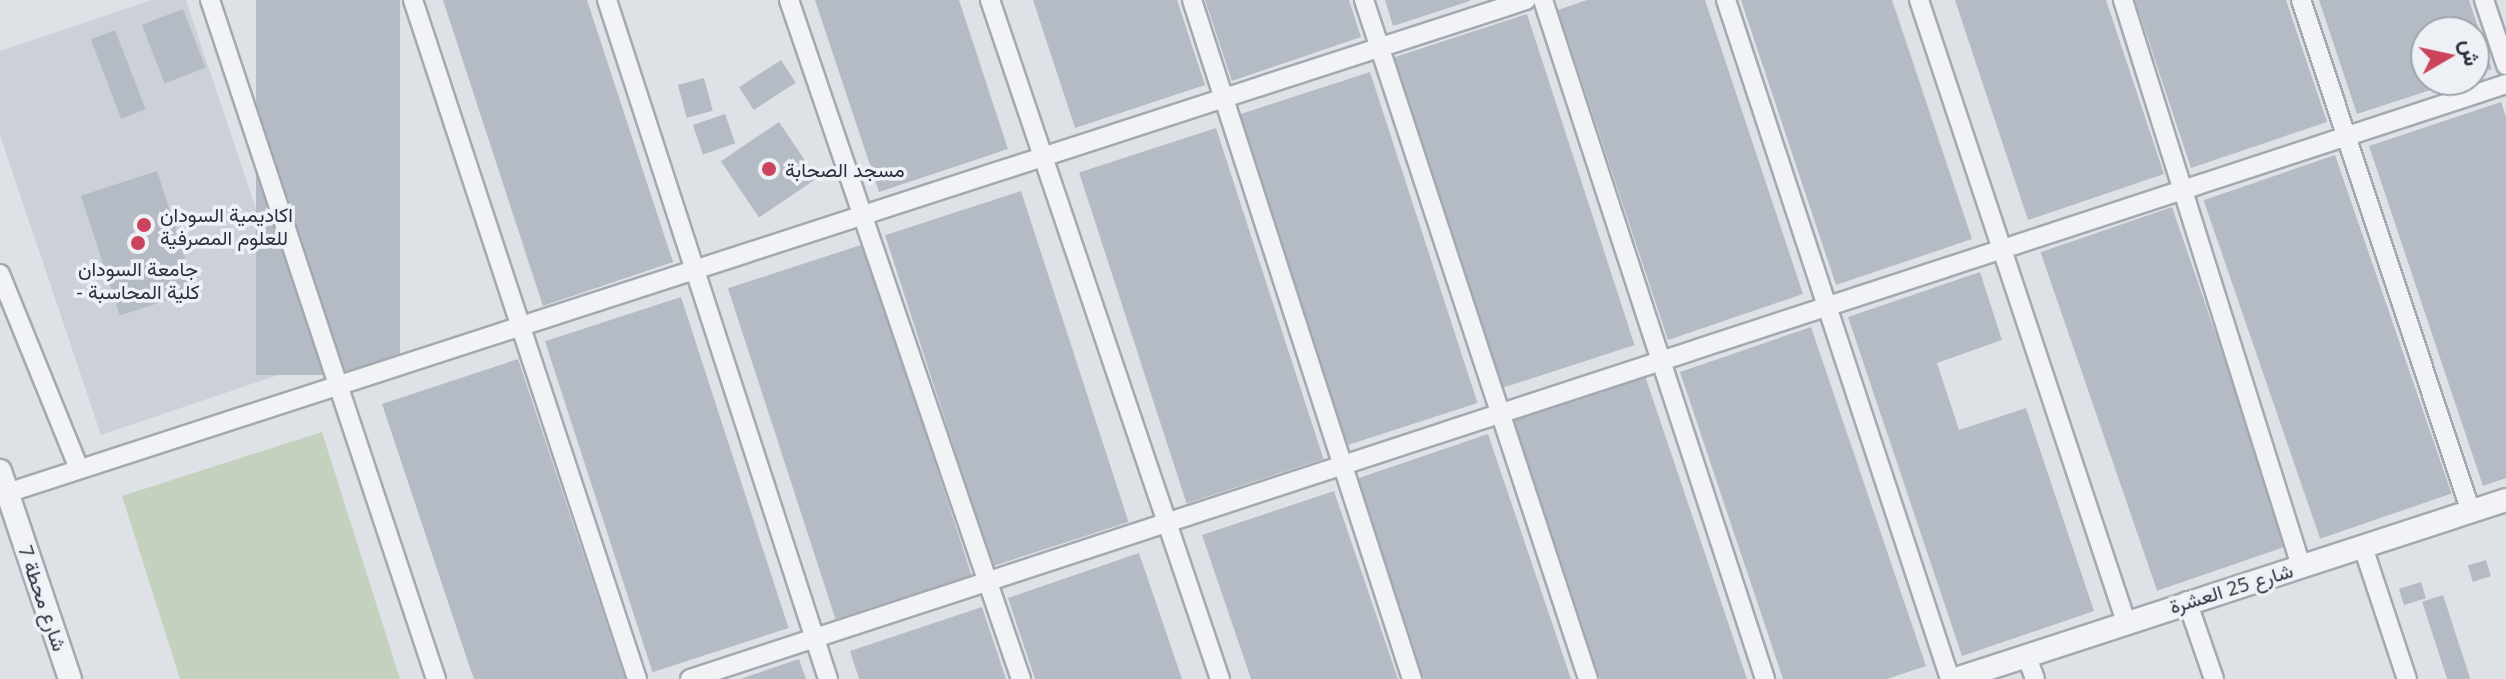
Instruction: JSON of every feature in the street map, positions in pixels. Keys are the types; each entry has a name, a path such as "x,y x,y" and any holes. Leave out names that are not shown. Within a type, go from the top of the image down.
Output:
{"street":[{"path":"210,0 341,382 436,679"},
{"path":"413,0 637,679"},
{"path":"607,0 828,679"},
{"path":"789,0 1021,679"},
{"path":"990,0 1220,679"},
{"path":"1192,0 1412,679"},
{"path":"1364,0 1496,411 1588,679"},
{"path":"7,493 341,382 523,329 696,273 1526,0"},
{"path":"1543,0 1765,679"},
{"path":"1726,0 1825,304 1953,679"},
{"path":"1919,0 2126,622"},
{"path":"2123,0 2185,189 2301,566"},
{"path":"2301,0 2471,512"},
{"path":"2484,0 2506,65"},
{"path":"690,679 1660,357 2506,84"},
{"path":"0,274 79,469"},
{"name":"شارع محطة 7","path":"0,471 70,679"},
{"name":"شارع 25 العشرة","path":"1953,679 2506,500"},
{"path":"2363,547 2407,679"},
{"path":"2187,601 2214,679"},
{"path":"2027,657 2035,679"}],"shaded area":[{"path":"152,0 186,0 308,365 101,435 0,135 0,51"}],"green space":[{"path":"322,432 400,679 180,679 122,496"}],"building":[{"path":"256,0 400,0 400,375 256,375"},
{"path":"443,0 587,0 673,262 543,306"},
{"path":"815,0 959,0 1008,149 879,192"},
{"path":"1033,0 1177,0 1205,85 1075,128"},
{"path":"1205,0 1349,0 1361,37 1232,81"},
{"path":"1385,0 1470,0 1470,1 1393,26"},
{"path":"1587,0 1705,0 1803,294 1668,340 1558,10"},
{"path":"1741,0 1892,0 1972,239 1836,285"},
{"path":"1955,0 2106,0 2164,174 2028,220"},
{"path":"2135,0 2286,0 2327,122 2191,168"},
{"path":"2319,0 2469,0 2474,16 2410,16 2412,96 2357,114"},
{"path":"183,9 206,68 164,84 142,25"},
{"path":"1527,14 1635,345 1499,389 1392,58"},
{"path":"115,30 145,109 121,119 91,39"},
{"path":"781,60 796,83 754,110 739,87"},
{"path":"1370,72 1478,403 1342,447 1235,116"},
{"path":"704,78 713,111 687,118 678,85"},
{"path":"2501,102 2506,117 2506,478 2483,486 2369,146"},
{"path":"725,114 735,143 703,154 693,125"},
{"name":"مسجد الصحابة","path":"779,122 817,178 759,218 721,161"},
{"path":"1216,128 1324,459 1187,503 1079,172"},
{"path":"2335,155 2452,493 2320,539 2204,200"},
{"name":"جامعة السودان - كلية المحاسبة","path":"157,171 196,291 120,316 81,196"},
{"path":"1021,191 1129,522 993,566 885,235"},
{"path":"2172,207 2289,545 2157,591 2041,252"},
{"path":"864,244 972,575 836,619 728,288"},
{"path":"1980,272 2002,340 1937,363 1959,430 2026,408 2094,611 1962,656 1848,317"},
{"path":"681,297 789,628 653,672 545,341"},
{"path":"1811,327 1926,666 1887,679 1783,679 1680,372"},
{"path":"518,359 625,679 474,679 470,668 382,404"},
{"path":"1645,376 1747,679 1600,679 1513,421"},
{"path":"1488,434 1571,679 1424,679 1356,479"},
{"path":"1334,491 1398,679 1251,679 1202,535"},
{"path":"1139,553 1182,679 1035,679 1008,598"},
{"path":"2486,560 2491,576 2473,582 2468,566"},
{"path":"2421,582 2426,598 2404,605 2399,589"},
{"path":"2443,595 2470,679 2447,679 2422,602"},
{"path":"982,607 1006,679 859,679 850,651"},
{"path":"799,659 806,679 743,679 743,678"}],"place":[{"name":"مسجد الصحابة","path":"769,169"},
{"name":"اكاديمية السودان للعلوم المصرفية","path":"144,225"},
{"name":"جامعة السودان - كلية المحاسبة","path":"138,243"}]}
